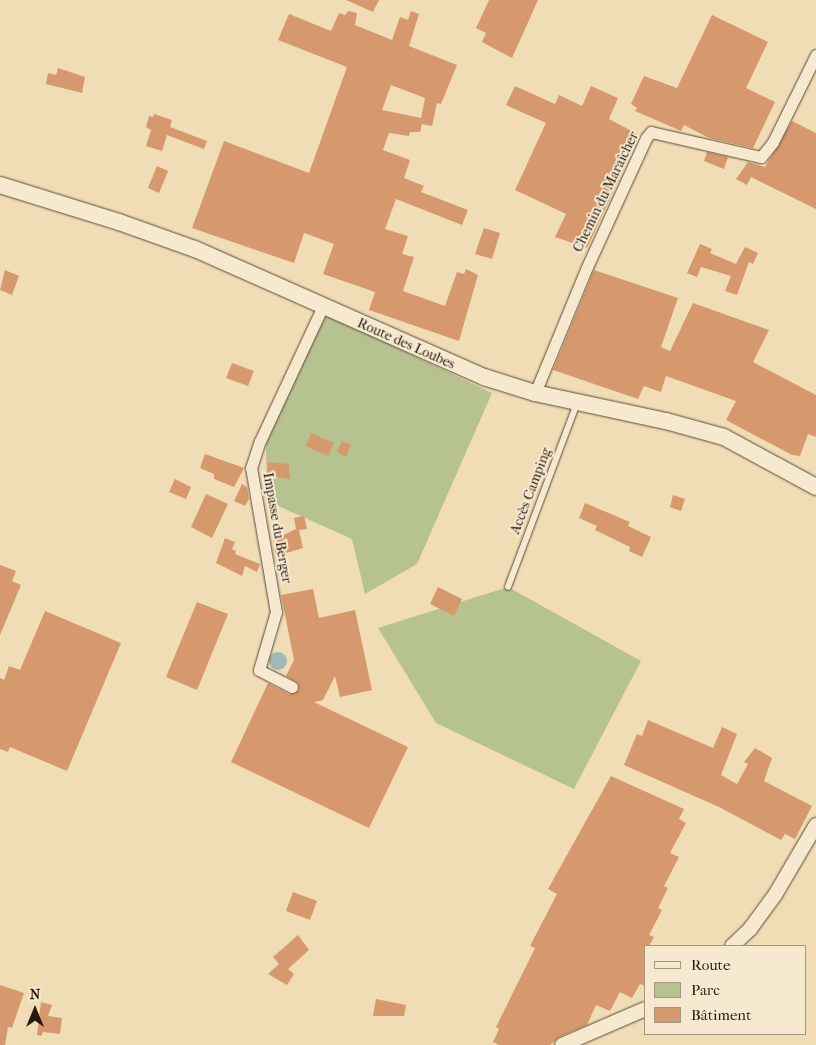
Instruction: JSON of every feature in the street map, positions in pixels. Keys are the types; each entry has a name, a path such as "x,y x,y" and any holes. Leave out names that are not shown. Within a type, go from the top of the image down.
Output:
{"main road":[{"name":"Route des Loubes","path":"0,185 112,219 195,250 454,366 535,393 666,421 724,437 816,487"}],"street":[{"name":"Chemin du Maraîcher","path":"535,393 583,276 646,138 652,132 762,156 774,142 816,54"},
{"name":"Impasse du Berger","path":"292,687 259,670 276,612 251,468 260,441 323,306"},
{"path":"733,945 750,929 775,895 816,825"},
{"path":"562,1045 644,1009"}],"lane":[{"name":"Accès Camping","path":"508,588 578,403"}],"green space":[{"path":"325,313 492,393 417,564 365,594 352,539 267,501 266,444"},
{"path":"508,587 641,661 574,789 436,723 378,628"}],"water":[{"path":"274,652 282,652 287,657 285,668 274,670 269,665 269,657"}],"building":[{"path":"346,0 379,0 373,12"},
{"path":"489,0 538,0 512,58 482,42 486,33 476,28"},
{"path":"348,11 357,13 355,25 392,40 400,17 408,20 411,11 419,14 409,46 457,65 441,104 437,103 432,126 422,124 420,132 410,132 409,136 389,133 383,150 410,160 404,178 424,186 421,192 468,210 462,225 396,199 385,229 408,236 402,254 414,257 403,291 445,306 457,272 464,274 466,269 478,275 459,341 369,310 375,292 323,274 334,244 304,233 294,263 192,228 224,141 309,173 347,67 278,40 289,14 331,31 339,13 345,15","holes":["391,85 425,98 421,118 382,110"]},
{"path":"712,15 768,42 746,88 775,102 753,148 709,138 684,125 681,131 635,111 637,108 631,104 644,76 677,88"},
{"path":"58,68 85,77 82,93 46,84 48,73 56,75"},
{"path":"515,86 555,104 559,95 582,106 591,86 618,98 609,119 639,135 587,248 555,237 566,214 515,190 546,123 506,105"},
{"path":"154,114 172,120 170,127 207,141 204,149 167,135 162,151 146,146 151,130 146,127 149,116 153,117"},
{"path":"792,121 816,133 816,209 751,177 747,185 736,179 748,162 765,167"},
{"path":"707,152 728,157 724,169 704,161"},
{"path":"157,166 168,171 159,193 148,188"},
{"path":"484,228 500,233 492,259 475,254"},
{"path":"700,244 712,249 710,253 736,264 745,247 758,253 753,264 749,262 737,295 725,291 731,276 701,267 697,277 687,273"},
{"path":"5,270 19,276 12,295 0,290"},
{"path":"594,270 678,298 661,347 670,351 693,303 769,330 753,362 816,395 816,437 808,434 800,456 792,455 726,420 736,401 666,376 661,392 644,386 638,399 553,370"},
{"path":"232,363 254,371 248,386 226,378"},
{"path":"311,433 334,443 328,456 306,446"},
{"path":"342,441 351,445 346,457 337,452"},
{"path":"205,454 244,468 234,487 214,479 214,474 200,468"},
{"path":"268,462 289,464 290,479 267,475"},
{"path":"175,479 191,487 186,499 169,492"},
{"path":"242,484 247,487 249,499 245,506 234,501"},
{"path":"206,494 228,504 212,538 191,527"},
{"path":"673,495 685,499 681,511 670,507"},
{"path":"585,503 630,522 628,526 651,537 642,557 629,551 630,547 595,530 597,526 579,518"},
{"path":"304,516 307,529 299,530 303,548 276,556 273,540 296,529 294,518"},
{"path":"225,538 235,542 232,549 236,551 235,554 260,564 257,572 245,566 242,576 216,563"},
{"path":"0,565 16,571 12,581 21,585 0,635"},
{"path":"438,587 462,599 454,616 430,604"},
{"path":"313,589 319,618 355,610 372,690 340,697 335,676 323,700 314,702 408,747 369,828 231,762 268,683 289,694 299,690 298,683 286,676 294,660 281,595"},
{"path":"197,602 228,614 197,690 166,677"},
{"path":"45,611 121,643 67,771 10,747 8,752 0,749 0,678 4,680 9,666 20,670"},
{"path":"648,720 713,748 722,727 737,734 721,775 737,784 748,764 744,762 755,748 772,758 764,781 812,806 795,839 785,834 781,840 719,807 624,765 637,734 642,736"},
{"path":"611,776 684,809 679,819 686,823 670,853 679,857 664,886 668,888 658,908 662,910 649,935 654,937 650,945 644,945 644,986 640,984 632,998 620,992 610,1011 596,1005 587,1025 559,1037 550,1045 499,1045 493,1042 499,1029 496,1027 535,948 530,946 557,894 548,889"},
{"path":"293,892 317,901 310,920 286,911"},
{"path":"298,935 309,950 288,969 294,974 287,985 268,974 279,964 273,957"},
{"path":"0,985 24,993 12,1028 8,1027 5,1045 0,1045"},
{"path":"376,999 406,1005 404,1016 373,1016"},
{"path":"41,1002 52,1005 48,1016 62,1018 60,1034 43,1032 41,1036 37,1035"}]}
